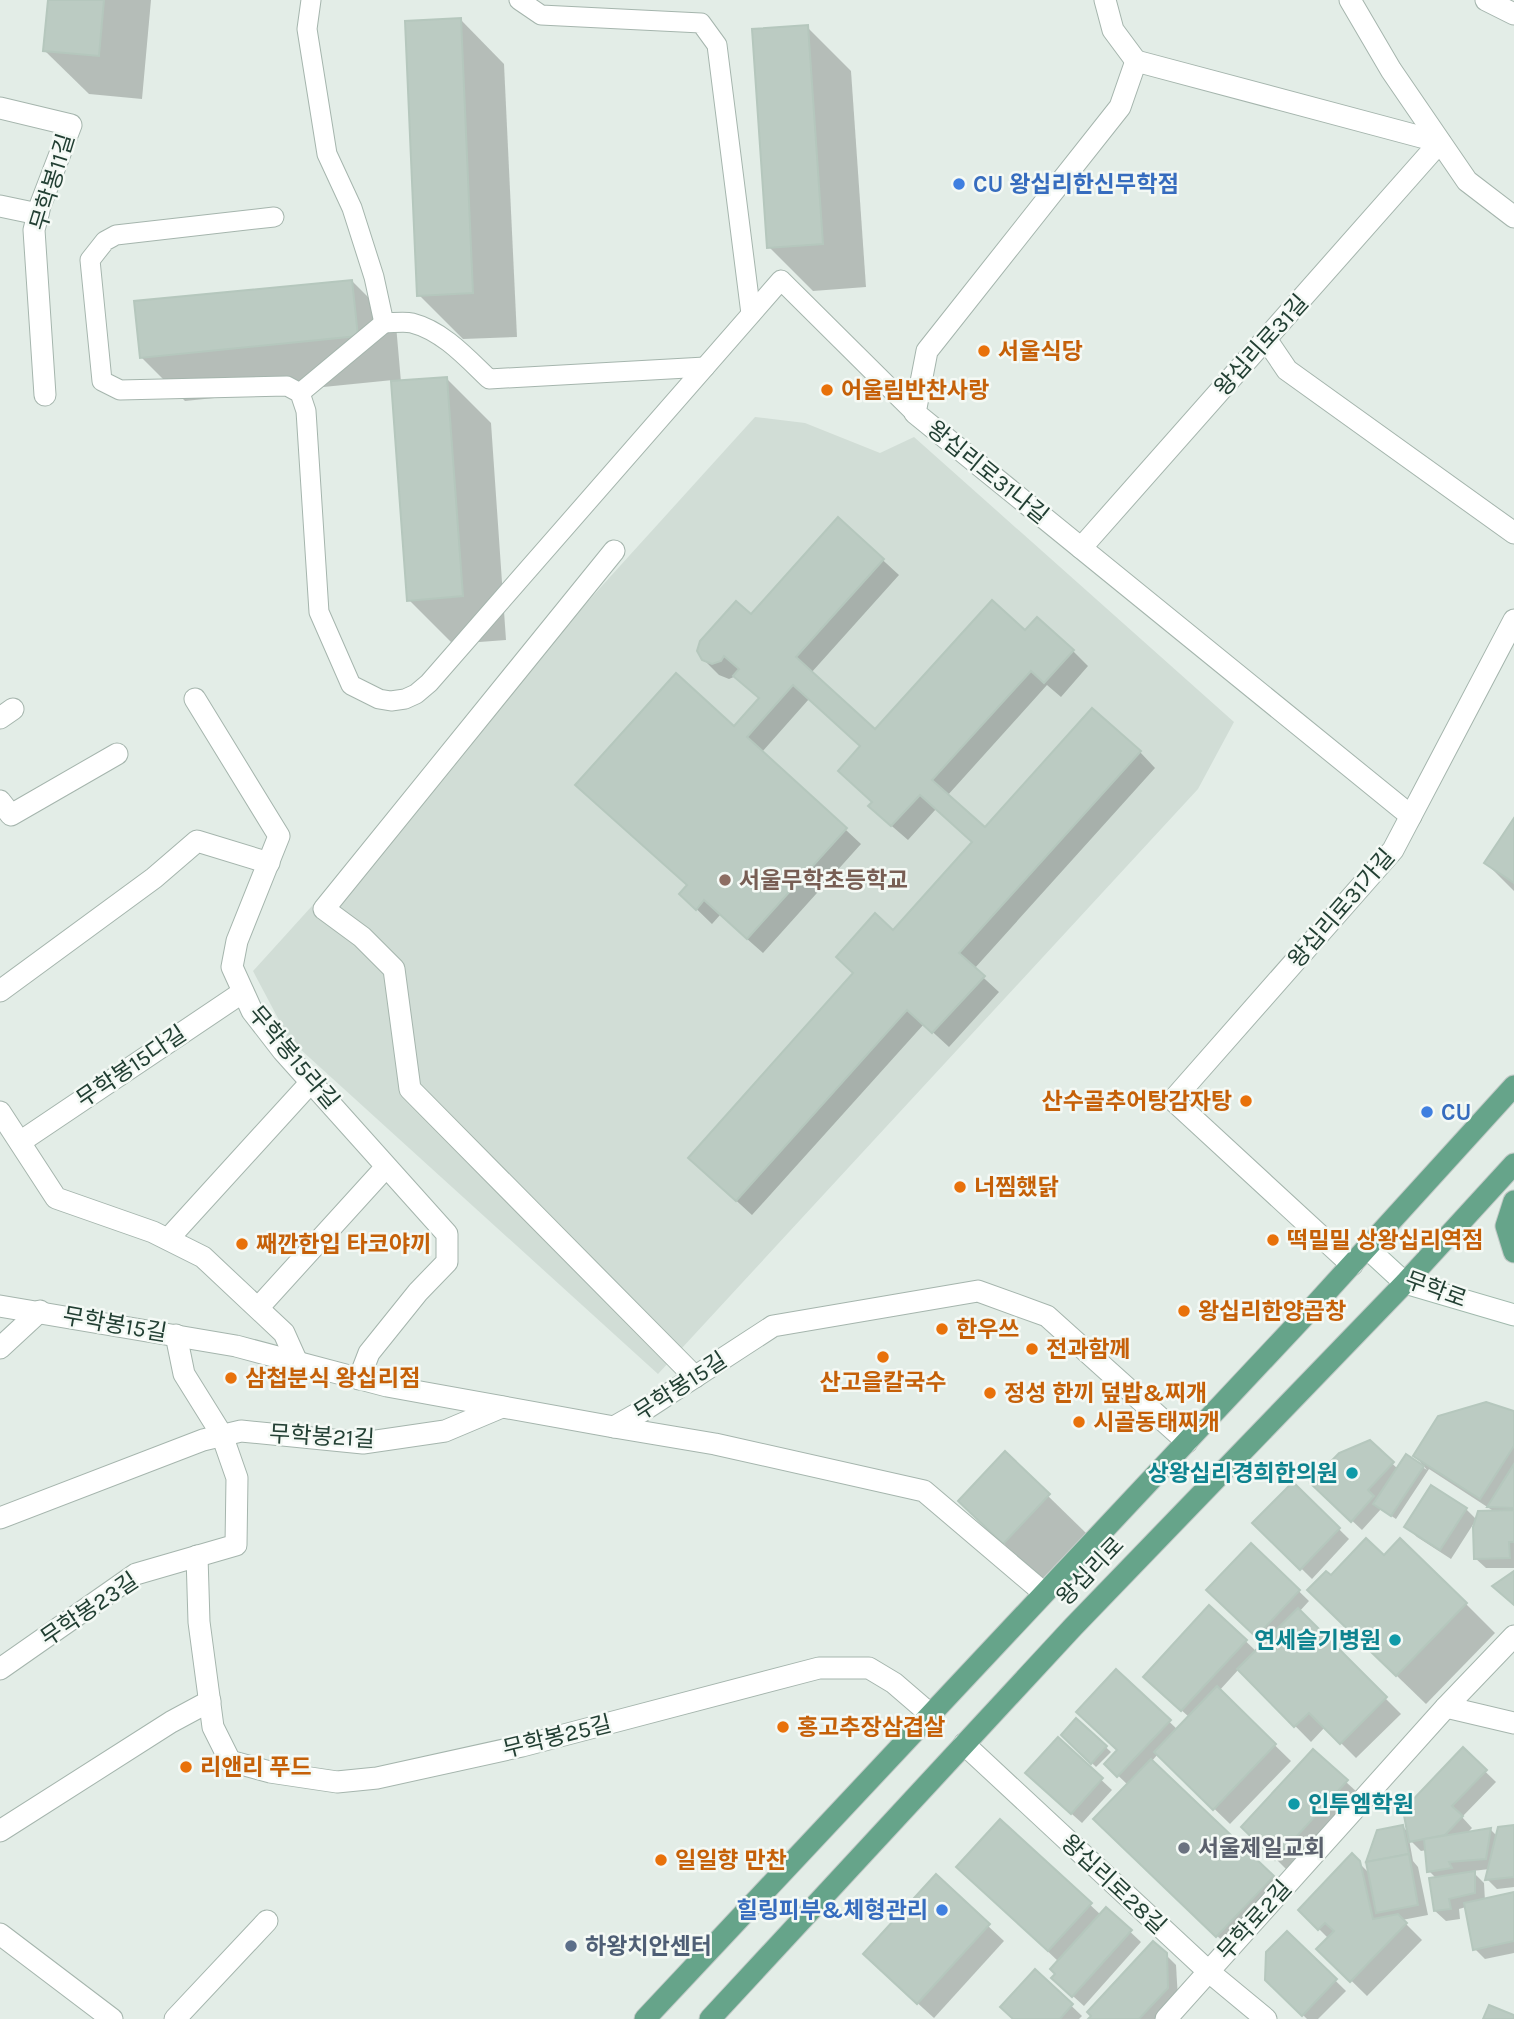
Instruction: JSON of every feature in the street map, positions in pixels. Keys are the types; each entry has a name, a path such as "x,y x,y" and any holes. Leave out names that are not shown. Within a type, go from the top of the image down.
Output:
{"main road":[{"name":"왕십리로","path":"645,2019 1352,1265 1514,1086"},
{"name":"왕십리로","path":"710,2019 1073,1627 1405,1283 1514,1164"},
{"path":"1514,1201 1506,1226 1514,1252"}],"street":[{"path":"1105,0 1113,30 1136,61 1440,142"},
{"path":"1350,0 1391,70 1466,181 1514,217"},
{"path":"1486,0 1514,14"},
{"name":"왕십리로31나길","path":"1136,61 1120,107 927,351 915,413 1410,816"},
{"name":"무학봉11길","path":"0,108 71,125 34,230 45,395"},
{"name":"왕십리로31길","path":"1080,548 1440,142"},
{"path":"0,206 38,214"},
{"path":"1266,339 1287,370 1514,533"},
{"path":"614,551 324,909 362,937 394,968 410,1089 695,1377"},
{"name":"왕십리로31가길","path":"1352,1265 1173,1100 1393,849 1514,620"},
{"name":"무학봉15라길","path":"195,699 279,836 237,941 232,967 243,992 252,1011 283,1051 447,1234 447,1262 418,1292 369,1353 359,1379"},
{"path":"0,801 11,815 117,754"},
{"path":"0,990 154,878 197,841 270,863"},
{"name":"무학봉15다길","path":"20,1142 243,992"},
{"path":"168,1239 312,1081"},
{"path":"0,1112 56,1198 168,1239 204,1257 285,1333 297,1362"},
{"path":"258,1308 386,1167"},
{"name":"무학로","path":"1367,1248 1405,1283 1514,1315"},
{"name":"무학봉15길","path":"0,1306 236,1346 387,1387 614,1427 773,1326 978,1291 1047,1316 1187,1442"},
{"name":"무학봉15길","path":"0,1348 40,1311"},
{"path":"176,1335 184,1374 222,1435"},
{"name":"무학봉21길","path":"0,1518 203,1440 241,1430 363,1443 445,1431 502,1407"},
{"name":"왕십리로","path":"614,1427 715,1444 924,1491 1044,1593"},
{"name":"무학봉23길","path":"0,1669 136,1574 236,1545 237,1478 222,1435"},
{"name":"무학봉25길","path":"197,1556 199,1622 213,1727 230,1761 270,1772 338,1782 377,1778 522,1746 819,1668 869,1668 894,1683 930,1714"},
{"name":"무학로2길","path":"1166,2019 1446,1707 1514,1636"},
{"path":"0,1831 171,1722 210,1701"},
{"path":"1446,1707 1514,1723"},
{"name":"왕십리로28길","path":"964,1744 1208,1971 1266,2019"},
{"path":"175,2019 267,1921"},
{"path":"0,1934 113,2019"}],"lane":[{"path":"311,0 307,29 327,153 352,208 374,277 384,323"},
{"path":"519,0 541,15 701,23 717,45 751,314"},
{"path":"274,217 116,235 105,241 90,260 102,381 120,390 287,386 300,393 306,411 319,612 351,685 379,699 405,699 416,694 429,682 781,280 915,413"},
{"path":"300,393 384,323 411,323 434,334 453,345 489,379 705,367"}],"shaded area":[{"name":"서울무학초등학교","path":"755,417 805,423 880,453 914,437 1234,722 1198,789 658,1374 289,1039 253,971"}],"building":[{"path":"48,0 104,0 99,56 43,51"},
{"path":"461,18 473,293 417,296 405,21"},
{"path":"808,25 823,244 767,248 752,29"},
{"path":"352,280 358,336 140,358 134,301"},
{"path":"447,377 463,596 407,601 391,381"},
{"path":"838,517 884,559 796,657 875,729 992,600 1025,630 1037,617 1074,650 1044,683 1031,671 932,780 985,827 1092,708 1141,751 959,953 985,976 932,1033 907,1010 736,1201 688,1158 853,973 836,957 875,913 893,930 972,842 920,795 891,826 868,806 872,802 838,771 860,746 793,685 747,737 847,828 747,939 704,900 696,910 679,894 687,885 575,785 676,673 734,726 759,698 733,676 739,669 724,656 721,661 712,664 702,660 697,651 700,641 736,601 751,614"},
{"path":"1514,818 1514,883 1484,863"},
{"path":"1486,1402 1514,1411 1514,1446 1480,1499 1413,1456 1438,1416"},
{"name":"상왕십리경희한의원","path":"1370,1440 1394,1462 1368,1490 1374,1496 1351,1522 1310,1483 1339,1453"},
{"path":"1005,1451 1050,1494 1003,1544 958,1501"},
{"path":"1406,1454 1424,1466 1391,1516 1373,1504"},
{"path":"1514,1464 1514,1508 1487,1507"},
{"path":"1293,1482 1340,1528 1300,1570 1252,1523"},
{"path":"1431,1485 1467,1508 1440,1550 1404,1527"},
{"path":"1514,1510 1514,1542 1509,1542 1510,1558 1474,1559 1473,1527 1478,1511"},
{"name":"연세슬기병원","path":"1366,1538 1384,1555 1400,1538 1467,1603 1396,1676 1307,1590 1326,1571 1331,1575"},
{"path":"1251,1543 1300,1590 1256,1637 1206,1590"},
{"path":"1514,1571 1514,1605 1492,1586"},
{"path":"1209,1605 1247,1640 1181,1711 1143,1677"},
{"path":"1298,1608 1387,1697 1340,1744 1309,1713 1294,1727 1237,1669"},
{"path":"1116,1669 1171,1720 1117,1777 1104,1764 1117,1750 1076,1712"},
{"path":"1217,1686 1276,1744 1213,1810 1154,1752"},
{"path":"1076,1718 1107,1746 1091,1764 1061,1735"},
{"path":"1058,1737 1103,1778 1071,1814 1025,1773"},
{"path":"1463,1747 1487,1770 1452,1806 1463,1816 1445,1835 1409,1842 1403,1810"},
{"name":"인투엠학원","path":"1313,1749 1348,1780 1275,1860 1241,1827"},
{"name":"서울제일교회","path":"1151,1759 1274,1876 1216,1937 1093,1819"},
{"path":"1000,1819 1092,1903 1048,1951 956,1867"},
{"path":"1403,1825 1409,1854 1366,1862 1377,1830"},
{"path":"1514,1825 1514,1877 1485,1880 1498,1827"},
{"path":"1491,1828 1486,1859 1449,1862 1452,1868 1427,1872 1424,1839"},
{"path":"1352,1853 1360,1861 1373,1919 1398,1914 1407,1923 1350,1982 1316,1949 1334,1931 1325,1923 1318,1930 1298,1910"},
{"path":"1409,1854 1418,1905 1376,1913 1366,1862"},
{"path":"1475,1871 1475,1893 1449,1899 1451,1909 1434,1911 1429,1878"},
{"path":"936,1874 990,1924 917,2004 863,1954"},
{"path":"1514,1892 1514,1941 1473,1950 1464,1903"},
{"path":"1106,1907 1132,1930 1072,1997 1051,1978 1055,1974 1050,1969"},
{"path":"1287,1931 1337,1979 1302,2016 1265,1980 1266,1952"},
{"path":"1153,1941 1167,1953 1168,1988 1139,2019 1088,2019 1091,2016 1087,2012"},
{"path":"1035,1969 1073,2004 1060,2019 1013,2019 1000,2007"},
{"path":"1489,2005 1514,2015 1514,2019 1483,2019"}],"place":[{"name":"CU 왕십리한신무학점","path":"959,184"},
{"name":"서울식당","path":"984,351"},
{"name":"어울림반찬사랑","path":"827,390"},
{"name":"서울무학초등학교","path":"725,880"},
{"name":"산수골추어탕감자탕","path":"1246,1101"},
{"name":"CU","path":"1427,1112"},
{"name":"너찜했닭","path":"960,1187"},
{"name":"떡밀밀 상왕십리역점","path":"1273,1240"},
{"name":"째깐한입 타코야끼","path":"242,1244"},
{"name":"왕십리한양곱창","path":"1184,1311"},
{"name":"한우쓰","path":"942,1329"},
{"name":"전과함께","path":"1032,1349"},
{"name":"산고을칼국수","path":"883,1357"},
{"name":"삼첩분식 왕십리점","path":"231,1378"},
{"name":"정성 한끼 덮밥&찌개","path":"990,1393"},
{"name":"시골동태찌개","path":"1079,1422"},
{"name":"상왕십리경희한의원","path":"1352,1473"},
{"name":"연세슬기병원","path":"1395,1640"},
{"name":"홍고추장삼겹살","path":"783,1727"},
{"name":"리앤리 푸드","path":"186,1767"},
{"name":"인투엠학원","path":"1294,1804"},
{"name":"서울제일교회","path":"1184,1848"},
{"name":"일일향 만찬","path":"661,1860"},
{"name":"힐링피부&체형관리","path":"942,1910"},
{"name":"하왕치안센터","path":"571,1946"}]}
